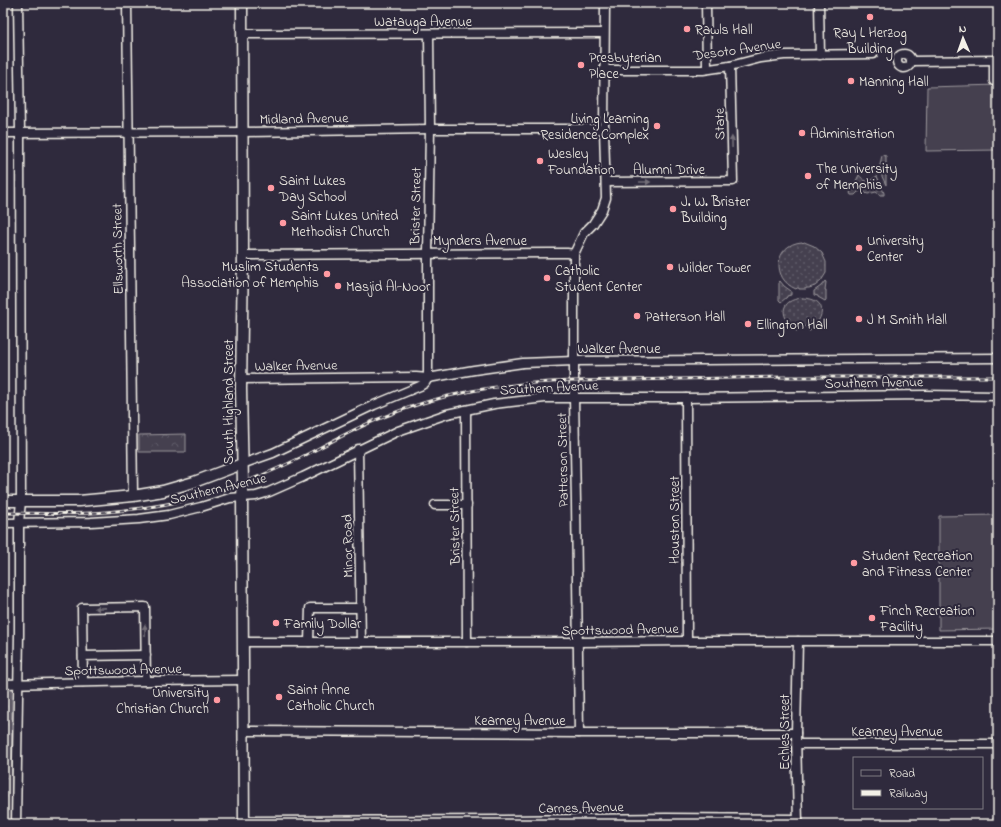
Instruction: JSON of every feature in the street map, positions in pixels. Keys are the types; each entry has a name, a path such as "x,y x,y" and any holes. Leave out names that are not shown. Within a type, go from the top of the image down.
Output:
{"main road":[{"name":"South Highland Street","path":"242,3 243,255 241,379 243,483 244,823"},
{"name":"Southern Avenue","path":"3,501 79,501 133,496 163,491 194,482 242,464"}],"street":[{"path":"16,824 19,523 21,501 20,132 18,3"},
{"name":"Ellsworth Street","path":"127,3 133,496"},
{"name":"Patterson Street","path":"579,733 574,398 574,254 584,233 593,224 602,210 606,198 604,129 605,3"},
{"path":"706,3 707,69"},
{"path":"819,3 820,55"},
{"name":"Watauga Avenue","path":"242,34 604,33"},
{"name":"Brister Street","path":"428,378 430,129 429,34"},
{"name":"Desoto Avenue","path":"604,70 707,69 784,55 873,54"},
{"path":"912,61 996,60 994,82"},
{"name":"State","path":"730,66 732,181"},
{"name":"Midland Avenue","path":"3,132 604,129"},
{"name":"Alumni Drive","path":"606,182 732,181"},
{"name":"Mynders Avenue","path":"243,255 428,253 574,254"},
{"name":"Walker Avenue","path":"241,379 428,378 523,362 998,358"},
{"name":"Southern Avenue","path":"242,464 273,453 374,405 420,386 425,383 428,378"},
{"name":"Southern Avenue","path":"3,523 91,522 139,519 200,507 230,498 256,496 303,477 358,449 398,431 447,414 494,404 545,398 926,395 998,396"},
{"name":"Houston Street","path":"686,398 687,641"},
{"name":"Brister Street","path":"466,410 467,642"},
{"name":"Minor Road","path":"358,449 361,642"},
{"path":"435,505 467,505"},
{"path":"83,682 82,608 145,607 146,681"},
{"path":"309,642 310,608 360,608"},
{"name":"Echles Street","path":"798,641 796,733 798,821"},
{"name":"Spottswood Avenue","path":"243,642 998,641"},
{"path":"83,656 146,656"},
{"name":"Spottswood Avenue","path":"3,684 243,680"},
{"name":"Kearney Avenue","path":"244,731 796,733"},
{"name":"Kearney Avenue","path":"797,744 998,744"},
{"name":"Carnes Avenue","path":"244,823 798,821"}],"green space":[{"path":"998,85 998,150 926,151 927,87"},
{"path":"882,155 886,156 886,185 879,170"},
{"path":"859,175 866,181 870,181 877,176 884,195 880,195 876,192 868,194 860,191 855,195 851,195 850,193"},
{"path":"802,242 814,246 822,253 826,262 826,273 821,281 815,286 806,289 796,289 782,278 779,262 781,255 786,249 793,244"},
{"path":"780,281 791,291 791,295 787,296 781,302 779,300"},
{"path":"825,281 825,301 814,295 814,291"},
{"path":"795,299 811,299 817,302 822,310 821,315 815,326 810,331 807,327 803,326 798,328 796,331 787,321 784,310 785,306 789,302"},
{"path":"186,434 186,452 139,452 139,435"},
{"path":"998,515 998,629 939,630 939,516"},
{"path":"3,688 11,688 12,824 3,824"}],"railway":[{"path":"3,513 67,514 106,512 161,505 202,496 238,485 269,472 376,420 401,410 449,396 498,387 574,381 786,377 998,377"}],"place":[{"name":"Ray L Herzog Building","path":"870,17"},
{"name":"Rawls Hall","path":"687,29"},
{"name":"Presbyterian Place","path":"581,65"},
{"name":"Manning Hall","path":"851,81"},
{"name":"Living Learning Residence Complex","path":"657,126"},
{"name":"Administration","path":"802,133"},
{"name":"Wesley Foundation","path":"540,161"},
{"name":"The University of Memphis","path":"808,176"},
{"name":"Saint Lukes Day School","path":"271,188"},
{"name":"J. W. Brister Building","path":"673,209"},
{"name":"Saint Lukes United Methodist Church","path":"283,223"},
{"name":"University Center","path":"859,248"},
{"name":"Wilder Tower","path":"670,267"},
{"name":"Muslim Students Association of Memphis","path":"327,274"},
{"name":"Catholic Student Center","path":"547,278"},
{"name":"Masjid Al-Noor","path":"338,286"},
{"name":"Patterson Hall","path":"637,316"},
{"name":"J M Smith Hall","path":"859,319"},
{"name":"Ellington Hall","path":"748,324"},
{"name":"Student Recreation and Fitness Center","path":"854,563"},
{"name":"Finch Recreation Facility","path":"872,618"},
{"name":"Family Dollar","path":"276,623"},
{"name":"Saint Anne Catholic Church","path":"279,697"},
{"name":"University Christian Church","path":"217,700"}]}
